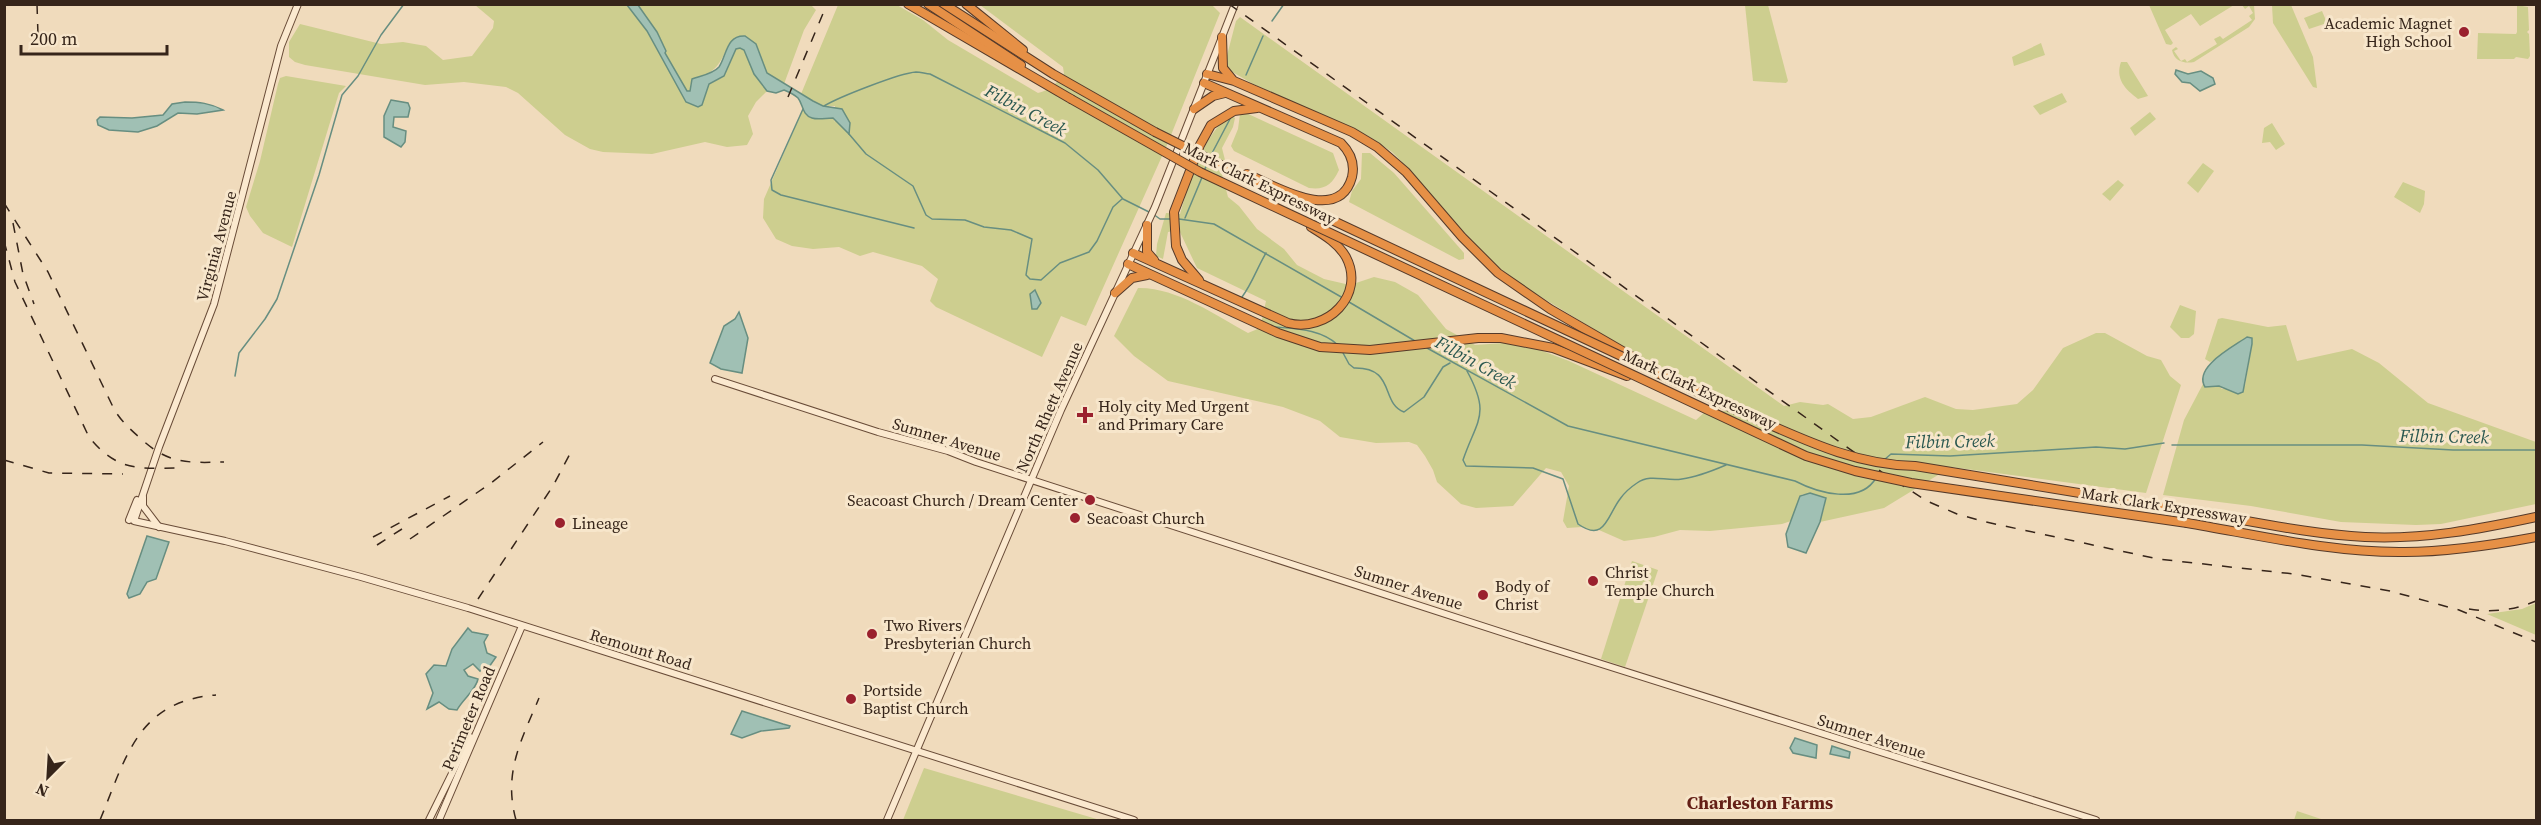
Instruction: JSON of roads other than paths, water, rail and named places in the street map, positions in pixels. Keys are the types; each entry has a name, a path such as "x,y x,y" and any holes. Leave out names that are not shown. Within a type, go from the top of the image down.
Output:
{"highway":[{"path":"908,4 1071,99"},
{"name":"Mark Clark Expressway","path":"928,4 1071,99 1183,163 1806,456 1855,471 1911,483 2350,549 2438,551 2536,537"},
{"name":"Mark Clark Expressway","path":"944,4 1053,74 1199,155 1736,410 1792,433 1813,445 1862,461 1889,466 1915,466 2349,536 2399,537 2449,534 2536,517"},
{"path":"966,4 1053,74"},
{"path":"1222,37 1223,68 1227,76 1234,81"},
{"path":"1207,74 1234,81 1364,138 1398,163 1477,253 1507,280 1550,309 1654,370"},
{"path":"1199,155 1309,199 1334,200 1344,193 1350,183 1353,167 1350,156 1341,144 1204,83"},
{"path":"1194,109 1213,96 1225,93"},
{"path":"1212,289 1192,273 1182,260 1174,237 1174,212 1200,145 1211,125 1234,111 1252,107 1262,109"},
{"path":"1133,253 1288,323 1305,325 1328,319 1346,300 1351,279 1346,257 1337,245 1300,220"},
{"path":"1147,225 1147,252 1161,265"},
{"path":"1128,264 1250,320 1309,344 1345,350 1370,350 1478,338 1521,340 1561,350 1664,390"},
{"path":"1115,292 1132,278 1150,275"}],"main road":[{"name":"Virginia Avenue","path":"131,520 214,304 281,46 298,4"},
{"name":"North Rhett Avenue","path":"887,820 1032,479 1155,207 1235,4"},
{"name":"Sumner Avenue","path":"715,379 878,432 948,451 1546,646 2096,820"},
{"path":"143,492 143,506 159,527"},
{"name":"Remount Road","path":"131,520 225,541 361,577 1134,820"},
{"name":"Perimeter Road","path":"440,820 522,626"},
{"path":"429,820 456,763 480,722"}],"waterway":[{"path":"235,376 239,353 277,299 319,175 342,95 358,76 381,35 404,4"},
{"path":"1272,21 1284,4"},
{"path":"1246,75 1263,36"},
{"name":"Filbin Creek","path":"824,106 897,76 916,72 930,74 1065,143 1098,170 1123,199 1149,212"},
{"path":"803,109 771,180 772,190 781,195 914,228"},
{"path":"1210,157 1231,117"},
{"path":"849,134 866,154 913,186 926,215 932,219 965,220 984,227 1011,230 1032,239 1026,275 1030,279 1041,280 1060,263 1089,252 1097,241 1113,207 1122,199"},
{"path":"1204,171 1208,162"},
{"path":"1185,218 1203,175"},
{"name":"Filbin Creek","path":"1153,214 1160,219 1171,219"},
{"name":"Filbin Creek","path":"1179,219 1214,224 1343,298"},
{"path":"1242,297 1266,253"},
{"name":"Filbin Creek","path":"1349,302 1415,341"},
{"path":"1275,327 1316,333 1338,345"},
{"name":"Filbin Creek","path":"1427,348 1568,426 1795,481 1815,489 1838,494 1860,492 1876,478"},
{"path":"1342,351 1354,368 1367,369 1376,373 1382,379 1392,401 1404,412 1424,397 1443,367 1450,363"},
{"path":"1467,371 1480,408 1477,425 1463,460 1466,466 1533,468 1563,479 1578,524 1587,529 1600,529 1624,495 1642,480 1688,478 1726,465"},
{"name":"Filbin Creek","path":"1884,460 1891,454 1950,456 2096,447 2125,449 2164,443"},
{"name":"Filbin Creek","path":"2172,445 2362,445 2453,450 2536,450"}],"railway":[{"path":"37,4 38,35"},
{"path":"788,97 827,4"},
{"path":"1229,4 1883,473 1927,501 1957,514 1986,522 2158,559 2294,574 2390,591 2459,610 2536,642"},
{"path":"4,203 48,272 114,409 123,421 150,447 169,457 189,462 224,462"},
{"path":"13,223 23,274 34,304"},
{"path":"4,241 15,282 89,437 108,456 118,462 138,467 176,468"},
{"path":"410,539 491,483 543,442"},
{"path":"478,599 553,486 573,448"},
{"path":"4,460 49,473 123,474"},
{"path":"373,537 450,496"},
{"path":"377,545 402,529"},
{"path":"2469,609 2503,610 2536,601"},
{"path":"100,820 127,755 138,736 151,721 168,708 189,700 216,695"},
{"path":"516,820 513,803 513,772 520,743 539,698"}],"place":[{"name":"Academic Magnet High School","path":"2464,32"},
{"name":"Holy city Med Urgent and Primary Care","path":"1085,415"},
{"name":"Seacoast Church / Dream Center","path":"1090,500"},
{"name":"Seacoast Church","path":"1075,518"},
{"name":"Lineage","path":"560,523"},
{"name":"Christ Temple Church","path":"1593,581"},
{"name":"Body of Christ","path":"1483,595"},
{"name":"Two Rivers Presbyterian Church","path":"872,634"},
{"name":"Portside Baptist Church","path":"851,699"}],"district":[{"name":"Charleston Farms","path":"1760,802"}]}
